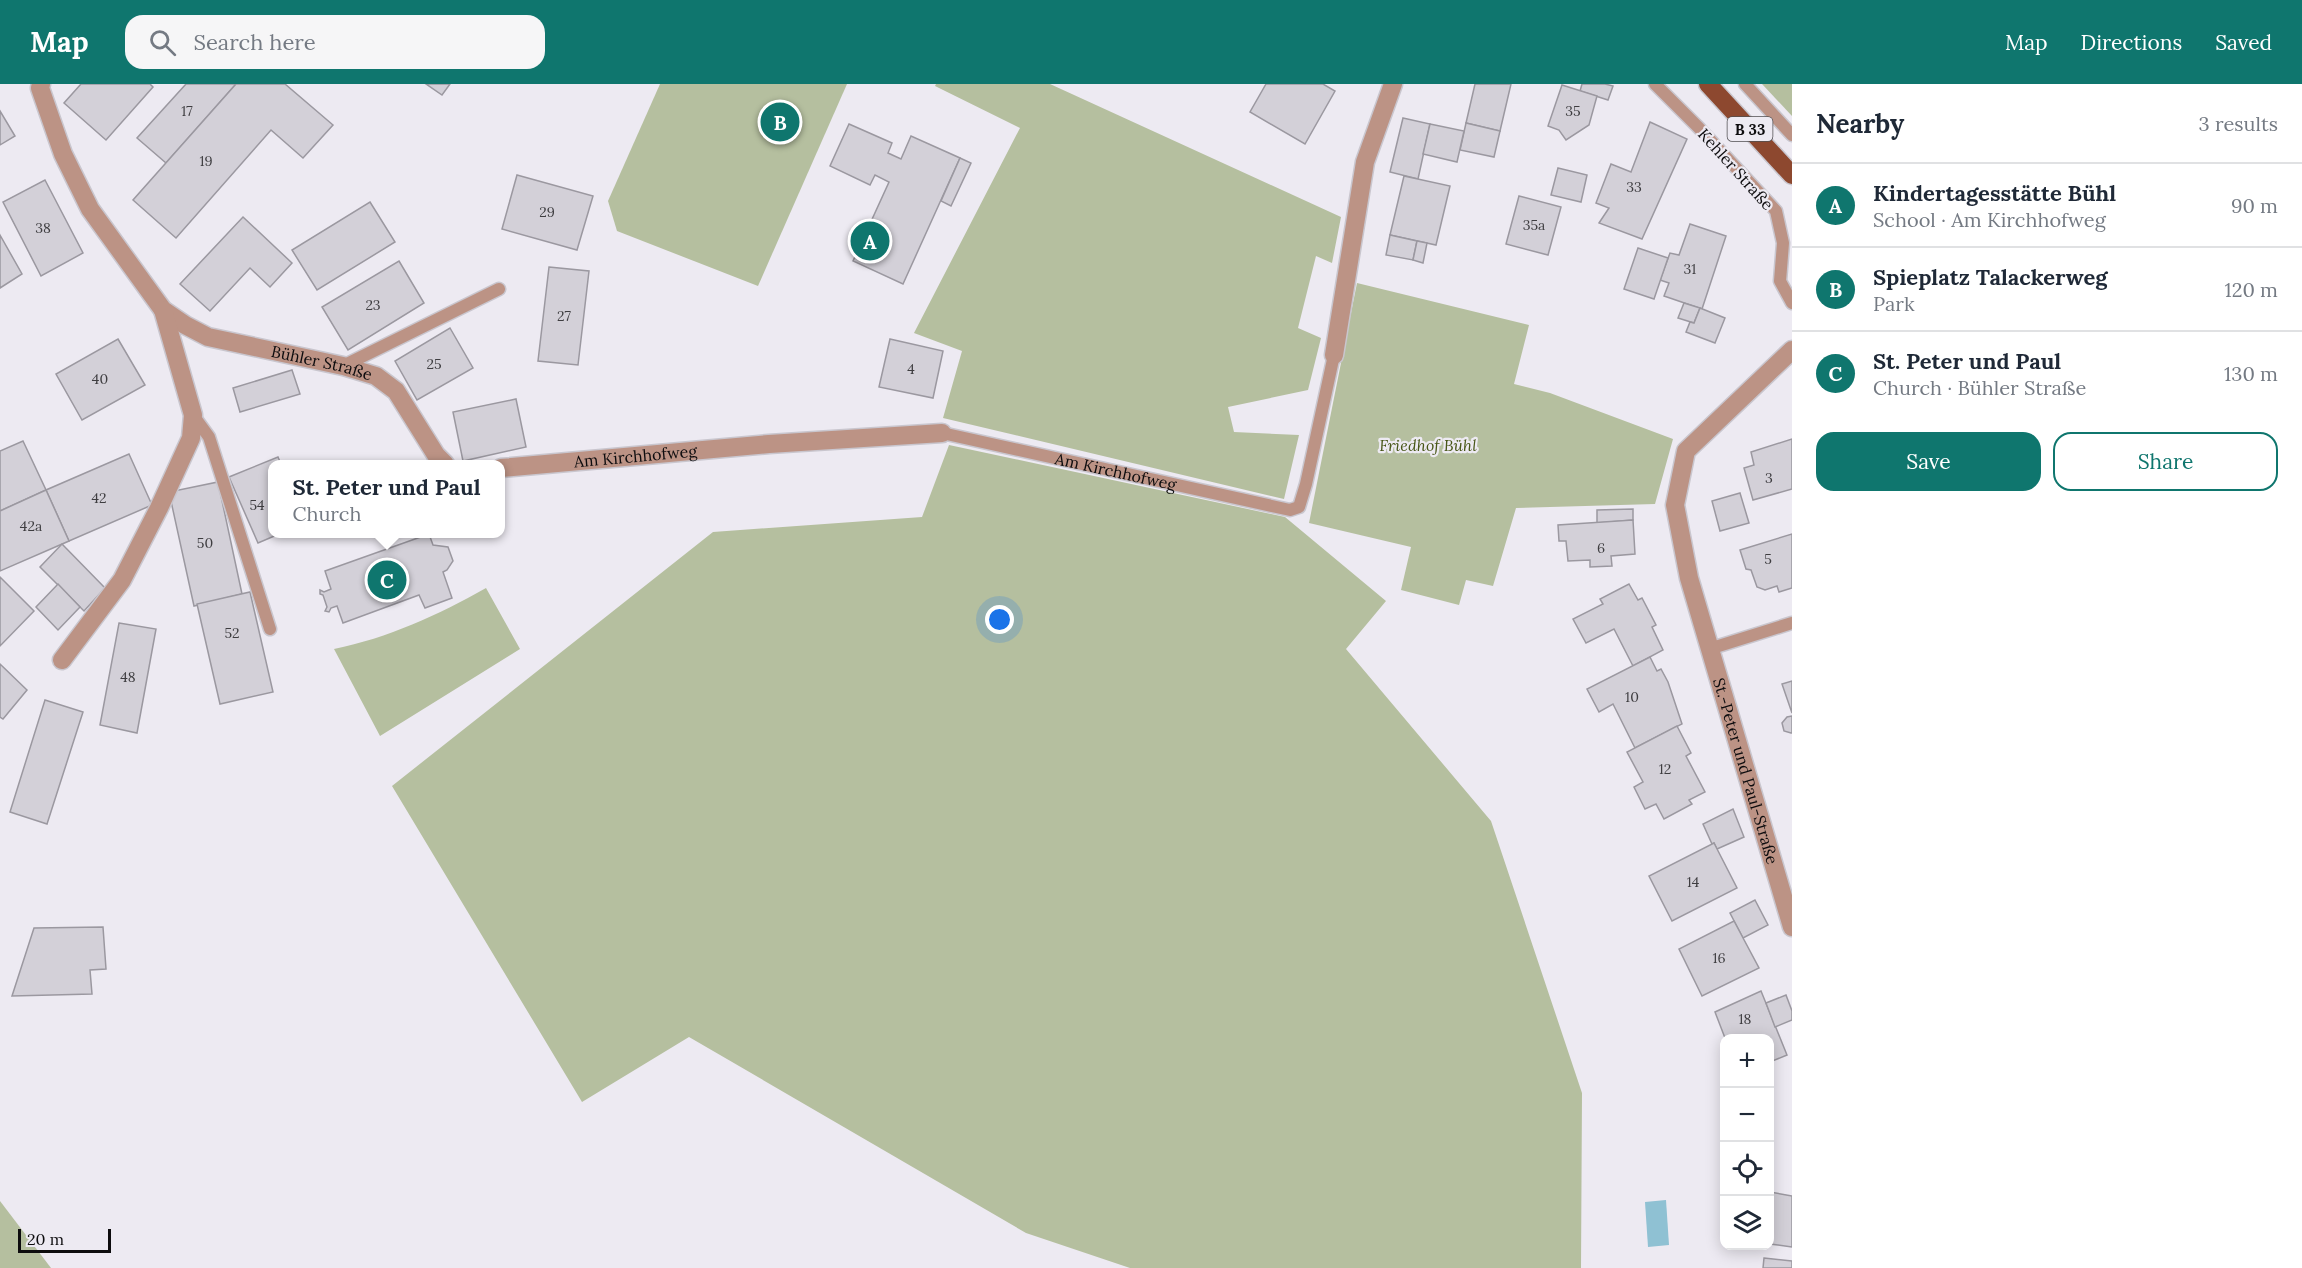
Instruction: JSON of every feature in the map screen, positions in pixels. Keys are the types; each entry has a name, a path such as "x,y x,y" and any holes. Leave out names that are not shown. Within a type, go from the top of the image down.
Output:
{"main road":[{"name":"B 33","path":"1708,84 1792,175"}],"street":[{"name":"Bühler Straße","path":"41,84 40,88 63,154 90,209 163,310 185,325 208,336 343,366 376,376 396,391 440,460"},
{"name":"Am Kirchhofweg","path":"1334,355 1365,162 1393,84"},
{"name":"Bühler Straße","path":"62,660 122,580 192,438 193,415 163,310"},
{"name":"St.-Peter und Paul-Straße","path":"1792,350 1686,451 1676,505 1689,578 1792,927"},
{"name":"Am Kirchhofweg","path":"505,468 769,444 942,433"}],"lane":[{"name":"Kehler Straße","path":"1655,84 1776,211 1783,243 1780,281 1792,303"},
{"path":"1745,84 1792,135"},
{"path":"343,366 499,290"},
{"name":"Am Kirchhofweg","path":"942,433 1290,510 1299,507 1306,484 1334,355"},
{"name":"Bühler Straße","path":"193,415 209,437 270,629"},
{"path":"1709,649 1792,623"}],"green space":[{"path":"660,84 847,84 758,286 617,231 608,201"},
{"path":"936,84 1050,84 1341,217 1332,263 1316,256 1298,328 1321,338 1308,390 1228,407 1234,432 1299,435 1284,499 943,418 962,351 914,333 1020,128 935,86"},
{"path":"1762,84 1792,84 1792,116"},
{"name":"Friedhof Bühl","path":"1357,283 1529,325 1514,384 1550,393 1673,439 1655,504 1516,508 1493,586 1466,580 1459,605 1401,590 1411,547 1309,523"},
{"path":"949,445 1285,517 1386,601 1346,649 1491,821 1582,1093 1581,1268 1130,1268 1026,1233 689,1037 582,1102 392,786 713,532 922,517"},
{"path":"486,588 520,649 380,736 334,649 374,639 412,624"},
{"path":"0,1201 51,1268 0,1268"}],"water":[{"path":"1666,1200 1669,1245 1648,1247 1645,1202"}],"building":[{"path":"81,84 150,84 153,87 106,140 64,103"},
{"path":"186,84 236,84 166,163 137,138"},
{"path":"236,84 285,84 333,125 303,158 271,130 176,238 133,200"},
{"path":"426,84 450,84 442,95"},
{"path":"1266,84 1323,84 1335,91 1305,144 1250,112"},
{"path":"1475,84 1511,84 1500,131 1466,123"},
{"path":"1582,84 1613,86 1608,100 1580,91"},
{"path":"1562,85 1597,96 1589,125 1566,140 1559,130 1548,126"},
{"path":"0,111 15,136 0,145"},
{"path":"1403,118 1430,124 1418,179 1390,172"},
{"path":"1650,122 1687,139 1642,239 1599,223 1609,208 1596,203 1611,164 1631,172"},
{"path":"1466,123 1500,131 1494,157 1460,150"},
{"path":"849,124 892,143 888,153 901,159 911,136 960,158 903,284 853,261 889,182 875,175 870,185 830,166"},
{"path":"1430,124 1464,131 1457,162 1423,154"},
{"path":"960,158 971,163 951,206 941,201"},
{"path":"1558,168 1587,175 1581,202 1551,195"},
{"path":"517,175 593,196 577,250 502,229"},
{"path":"1404,176 1450,186 1436,245 1390,235"},
{"path":"45,180 83,253 41,276 3,202"},
{"path":"1519,196 1561,207 1548,255 1506,244"},
{"path":"370,202 395,242 317,290 292,250"},
{"path":"243,217 292,263 270,287 250,268 210,311 180,284"},
{"path":"1690,224 1726,236 1702,309 1664,296 1669,283 1660,280 1670,253 1679,255"},
{"path":"0,235 22,274 0,288"},
{"path":"1390,235 1417,241 1413,260 1386,255"},
{"path":"1417,241 1427,243 1423,263 1413,260"},
{"path":"1638,248 1668,258 1654,299 1624,289"},
{"path":"399,261 424,303 348,350 322,307"},
{"path":"549,267 589,271 578,365 538,361"},
{"path":"1684,303 1700,308 1694,323 1678,318"},
{"path":"1700,308 1725,318 1715,343 1686,332 1690,322 1694,323"},
{"path":"450,328 473,368 417,400 395,361"},
{"path":"118,339 145,385 82,420 56,374"},
{"path":"890,339 943,351 933,398 879,387"},
{"path":"292,370 300,394 240,412 233,388"},
{"path":"516,399 526,447 463,460 453,412"},
{"path":"1792,439 1792,489 1753,500 1744,468 1754,465 1751,452"},
{"path":"23,441 46,490 0,511 0,451"},
{"path":"129,454 152,505 69,541 46,490"},
{"path":"268,461 270,538 258,543 229,477"},
{"path":"218,482 242,594 194,606 169,492"},
{"path":"46,490 69,541 0,571 0,511"},
{"path":"1740,493 1749,523 1720,531 1712,501"},
{"path":"1633,509 1633,520 1597,523 1597,510"},
{"path":"1633,520 1635,554 1611,556 1612,566 1590,567 1590,560 1568,561 1566,541 1559,541 1558,525"},
{"path":"1792,534 1792,588 1779,592 1777,586 1765,590 1757,587 1751,570 1746,569 1740,550"},
{"path":"418,538 430,538 433,545 448,547 453,561 443,572 452,598 425,608 419,595 343,623 337,606 331,608 329,612 325,611 327,607 320,590 324,592 331,589 325,571"},
{"path":"62,544 105,588 84,611 40,567"},
{"path":"0,577 34,611 0,646"},
{"path":"58,584 80,607 58,630 36,607"},
{"path":"1629,584 1638,600 1642,598 1656,625 1652,627 1663,650 1633,666 1614,629 1586,643 1573,619 1603,604 1600,599"},
{"path":"250,592 273,692 220,704 197,604"},
{"path":"119,623 156,629 137,733 100,725"},
{"path":"1650,657 1657,671 1661,669 1668,682 1682,724 1635,748 1613,704 1599,712 1587,689"},
{"path":"0,664 27,690 3,719 0,717"},
{"path":"1792,681 1792,713 1782,684"},
{"path":"45,700 83,712 47,824 10,812"},
{"path":"1792,716 1791,733 1784,731 1782,723 1787,717"},
{"path":"1677,726 1691,753 1686,756 1705,792 1689,800 1692,804 1664,819 1656,804 1645,809 1634,787 1643,782 1627,752"},
{"path":"1733,809 1744,837 1717,849 1714,843 1712,844 1703,824"},
{"path":"1714,843 1737,888 1672,921 1649,876"},
{"path":"1755,900 1768,925 1743,938 1730,913"},
{"path":"1734,921 1759,968 1702,996 1679,949"},
{"path":"103,927 106,969 90,970 92,994 12,996 34,928"},
{"path":"1761,991 1787,1055 1774,1060 1774,1034 1723,1034 1715,1012"},
{"path":"1786,995 1792,1011 1792,1020 1775,1027 1766,1003"},
{"path":"1774,1193 1792,1196 1792,1247 1774,1245"},
{"path":"1764,1258 1792,1261 1792,1268 1763,1268"}],"place":[{"name":"Spieplatz Talackerweg","path":"780,122"},
{"name":"Kindertagesstätte Bühl","path":"870,241"},
{"name":"St. Peter und Paul","path":"387,580"}]}
